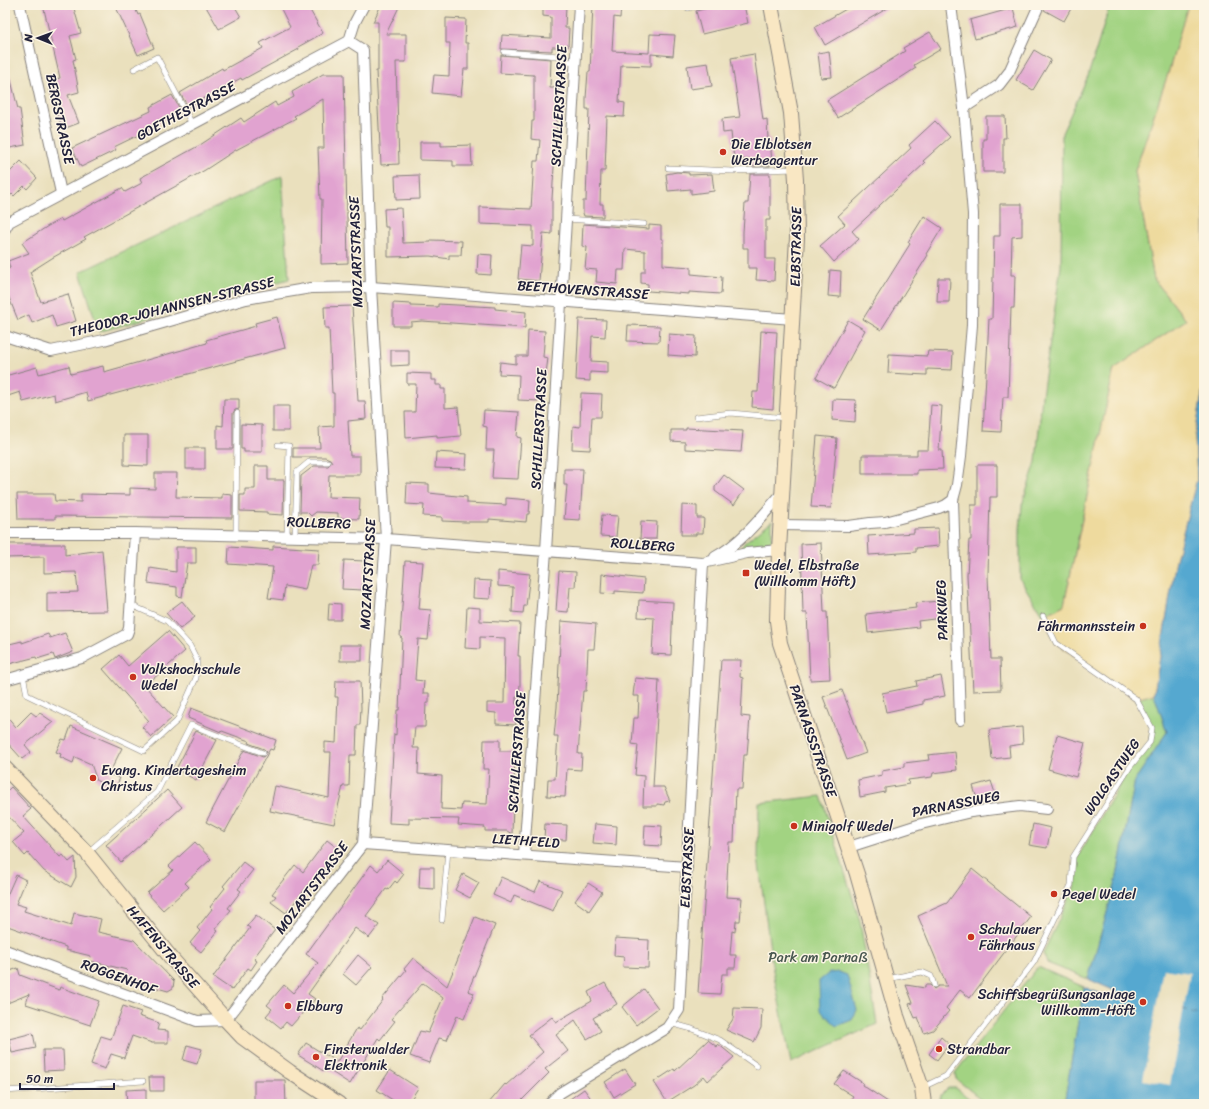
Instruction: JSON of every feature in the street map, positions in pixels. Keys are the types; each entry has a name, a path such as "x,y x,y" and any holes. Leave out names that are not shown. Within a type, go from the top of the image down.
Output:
{"street":[{"name":"BERGSTRASSE","path":"20,5 61,193"},
{"path":"349,41 355,22 364,5"},
{"name":"SCHILLERSTRASSE","path":"524,854 546,551 579,5"},
{"name":"ELBSTRASSE","path":"771,5 791,113 795,169 797,238 794,319 779,550"},
{"name":"PARKWEG","path":"951,5 964,108 973,214 972,325 961,456 956,490 952,500 960,720"},
{"path":"964,108 999,85 1009,72 1039,5"},
{"name":"GOETHESTRASSE","path":"5,229 9,222 61,193 349,41"},
{"name":"MOZARTSTRASSE","path":"226,1020 363,844 386,539 372,287 363,50 349,41"},
{"name":"BEETHOVENSTRASSE","path":"372,287 794,319"},
{"name":"THEODOR-JOHANNSEN-STRASSE","path":"5,336 51,351 104,340 246,299 311,288 372,287"},
{"path":"703,563 724,552 756,523 783,492"},
{"path":"781,525 849,526 886,522 939,508 952,500"},
{"name":"ROLLBERG","path":"5,533 135,533 386,539 703,563"},
{"path":"5,680 82,658 123,637 129,628 135,533"},
{"path":"703,563 747,553 779,550"},
{"name":"PARNASSSTRASSE","path":"779,550 777,622 780,643 849,847 897,1016 922,1088 924,1104"},
{"name":"ELBSTRASSE","path":"549,1104 560,1093 667,1028 679,1010 703,563"},
{"name":"HAFENSTRASSE","path":"5,768 87,853 172,960 242,1037 290,1072 339,1104"},
{"name":"PARNASSWEG","path":"849,847 921,824 971,812 1020,806 1047,809"},
{"name":"LIETHFELD","path":"363,844 524,854 687,867"},
{"name":"ROGGENHOF","path":"5,950 197,1021 226,1020"}],"lane":[{"path":"688,8 701,5"},
{"path":"504,52 559,56 562,61 575,62"},
{"path":"134,69 156,57 192,124"},
{"path":"668,168 732,171 795,169"},
{"path":"566,219 644,224"},
{"path":"236,535 237,413"},
{"path":"696,417 731,413 787,418"},
{"path":"278,446 289,446 291,536"},
{"path":"291,536 296,472 309,462 328,462"},
{"path":"23,675 27,694 144,751 177,721 196,678 197,660 190,646 167,621 131,605"},
{"name":"WOLGASTWEG","path":"922,1088 946,1076 1034,962 1071,885 1073,857 1130,767 1150,742 1152,728 1136,699 1056,643 1043,616"},
{"path":"87,853 157,792 191,725 263,753"},
{"path":"442,920 448,850"},
{"path":"886,979 922,972 930,976 934,985"},
{"path":"670,1023 692,1029 720,1040 757,1066"},
{"path":"5,1091 143,1081"}],"green space":[{"path":"1110,5 1188,5 1168,74 1135,171 1154,279 1186,320 1114,369 1064,605 1043,616 1020,579 1020,529 1022,505 1036,462 1042,396 1061,266 1062,133 1088,76"},
{"path":"282,176 289,279 99,332 80,272"},
{"path":"772,521 772,541 740,550 745,542"},
{"path":"1154,694 1167,732 1135,780 1116,881 1088,979 1047,963 1043,953 1075,886 1076,860 1130,767 1150,742 1152,728 1136,699"},
{"name":"Park am Parnaß","path":"821,796 860,921 877,1024 791,1063 772,965 758,857 759,803"},
{"path":"1038,967 1084,987 1064,1104 987,1104 956,1079 955,1073"},
{"path":"948,1088 956,1088 976,1104 939,1104 941,1095"}],"sand":[{"path":"1188,5 1204,5 1204,383 1195,435 1197,479 1176,560 1154,694 1136,699 1056,643 1043,616 1064,605 1114,369 1186,320 1154,279 1135,171 1168,74"}],"water":[{"path":"1204,383 1204,1104 1064,1104 1084,987 1116,1000 1120,993 1088,979 1116,881 1135,780 1167,732 1154,694 1176,560 1197,479 1195,435"},
{"path":"839,972 847,975 857,1010 852,1020 837,1026 820,1010 819,981 829,973"}],"pier":[{"path":"1163,969 1190,973 1170,1085 1143,1080"}],"building":[{"path":"43,5 73,5 81,33 70,36 76,59 73,60 79,92 68,95 79,123 63,129 54,107 48,81 60,78"},
{"path":"115,5 134,5 138,15 140,14 154,48 138,55"},
{"path":"205,5 234,5 241,17 219,29"},
{"path":"279,5 307,5 323,33 298,47 299,49 188,107 180,93 222,68 223,70 263,48 260,43 290,27"},
{"path":"381,5 400,5 386,34 406,34 406,62 396,62 399,164 381,165 376,71 378,71 378,22 373,22"},
{"path":"543,5 566,5 565,28 569,28 568,47 552,47 552,51 501,49 502,35 551,38 551,17 543,16"},
{"path":"593,5 621,6 620,18 614,17 612,51 649,53 650,34 675,35 673,56 651,54 651,66 621,65 619,102 625,103 624,117 607,116 605,171 601,171 600,204 603,204 603,217 584,216 583,213 583,201 586,201 589,109 586,109 586,98 588,72 590,72"},
{"path":"720,5 744,5 748,23 702,34 696,11"},
{"path":"853,5 893,5 825,45 815,27"},
{"path":"1045,5 1073,5 1064,21 1044,10"},
{"path":"1013,8 1018,27 975,39 970,20"},
{"path":"446,18 466,19 465,43 468,43 468,69 464,69 461,96 432,93 434,75 449,76 450,43 446,43"},
{"path":"930,32 941,49 914,65 916,68 838,118 827,100 905,51 903,48"},
{"path":"1034,50 1051,60 1033,90 1016,80"},
{"path":"829,51 832,77 821,78 818,53"},
{"path":"754,54 763,120 767,119 768,139 770,139 772,163 770,163 770,166 750,166 750,159 734,160 731,132 723,133 722,119 740,117 731,58"},
{"path":"501,55 551,59 550,88 559,88 552,199 552,234 543,233 539,281 518,279 521,245 533,246 533,226 480,224 480,207 531,209 534,161 538,161 540,140 531,139 532,121 534,121 534,75 500,73"},
{"path":"708,63 712,86 690,89 687,66"},
{"path":"5,72 9,72 18,109 20,109 25,145 5,149"},
{"path":"323,74 344,74 348,263 321,264 322,199 320,199 318,148 324,148 323,99 294,116 296,118 234,151 205,170 84,237 86,239 30,272 41,302 68,294 76,321 56,327 52,315 32,323 29,315 18,320 5,288 5,270 10,268 8,261 29,253 22,243 48,226 61,219 62,221 122,188 125,192 142,183 140,178 200,145 241,118 244,122 275,102 277,106 294,97 292,92"},
{"path":"172,95 181,111 158,123 159,125 114,147 116,150 81,167 72,148 151,111 150,107"},
{"path":"986,116 1005,116 1006,138 1003,138 1003,172 983,172 983,139 986,139"},
{"path":"935,121 950,137 923,161 925,163 852,231 859,239 834,262 820,246 845,224 838,216 911,148 909,145"},
{"path":"420,142 441,142 441,146 471,145 472,166 453,166 453,161 420,160"},
{"path":"21,161 37,178 27,189 24,186 14,196 12,194 5,201 5,166 10,172"},
{"path":"677,172 689,173 689,175 712,174 714,191 691,194 691,189 668,191 666,174"},
{"path":"750,174 770,174 770,220 766,220 766,259 775,259 774,281 756,280 757,268 748,268 748,248 743,248 745,203 748,203"},
{"path":"419,175 420,199 396,200 395,176"},
{"path":"1000,204 1022,204 1022,236 1012,237 1011,275 1015,275 1014,308 1011,308 1008,397 1003,397 1001,432 983,431 989,319 992,319 994,236 1000,236"},
{"path":"401,208 403,243 431,242 431,240 462,241 461,255 449,255 449,259 430,256 388,257 388,227 385,227 384,209"},
{"path":"924,216 942,228 926,254 928,255 881,330 863,319 910,244 908,242"},
{"path":"583,224 649,229 649,225 661,226 661,239 663,239 663,265 691,267 691,274 722,277 721,294 689,292 689,294 648,291 648,284 641,283 641,272 645,272 645,251 625,249 624,270 618,270 617,284 596,282 597,270 585,269 587,247 582,246"},
{"path":"478,254 492,255 491,275 477,274"},
{"path":"830,270 841,271 840,297 828,296"},
{"path":"938,278 950,278 949,302 937,302"},
{"path":"393,303 411,304 411,306 438,307 438,304 495,307 495,309 526,312 525,328 422,321 411,322 411,326 393,326"},
{"path":"352,306 358,401 365,401 366,419 348,421 350,456 360,456 360,475 329,475 328,497 360,498 359,519 338,518 338,513 316,512 311,516 307,512 300,512 301,476 314,466 328,466 332,462 330,459 325,457 293,457 293,448 320,448 319,427 334,426 334,393 332,393 329,328 325,328 324,307"},
{"path":"277,317 285,348 88,401 86,392 55,401 54,394 23,402 20,392 5,397 5,376 37,367 39,374 69,366 71,374 103,366 104,372 207,343 206,340 256,326 255,323"},
{"path":"579,319 606,320 605,337 592,336 591,361 608,362 608,373 590,372 590,381 576,380"},
{"path":"848,320 865,330 834,388 816,378"},
{"path":"628,325 660,326 659,342 627,341"},
{"path":"528,330 545,331 543,357 548,358 546,374 540,373 539,401 518,400 519,375 499,374 500,362 516,364 516,356 527,356"},
{"path":"761,331 777,332 773,409 752,407 753,392 758,392"},
{"path":"669,334 696,336 695,357 668,355"},
{"path":"391,350 409,350 409,365 391,366"},
{"path":"928,351 953,352 952,370 927,369 927,375 888,373 889,354 927,356"},
{"path":"407,373 431,374 431,380 436,380 436,385 441,385 441,389 445,389 445,408 458,407 461,436 437,438 437,435 406,438 405,412 415,412 416,384 407,384"},
{"path":"581,393 602,394 601,417 592,417 590,450 572,449 573,426 580,427"},
{"path":"224,399 239,399 239,409 235,410 233,413 233,449 217,449 217,425 223,426"},
{"path":"833,399 856,400 855,422 832,420"},
{"path":"931,405 942,406 939,450 942,450 943,469 917,470 917,474 862,474 862,455 917,455 917,450 928,450"},
{"path":"273,406 289,406 289,431 273,431"},
{"path":"484,410 519,412 517,437 521,438 518,479 492,478 494,450 486,450 487,427 483,426"},
{"path":"241,424 262,425 262,452 244,452 244,449 241,449"},
{"path":"686,428 743,431 741,452 685,449 685,442 671,441 671,430 686,430"},
{"path":"124,435 148,435 148,466 124,465"},
{"path":"817,436 837,438 831,508 811,507"},
{"path":"186,448 205,448 205,469 186,469"},
{"path":"436,452 467,454 466,469 435,468"},
{"path":"977,465 997,465 997,497 990,497 988,575 991,659 1000,659 1001,690 973,691 967,575 969,540 971,540 971,505 977,505"},
{"path":"255,466 268,466 268,480 284,480 283,515 267,514 267,512 240,511 240,495 245,495 245,489 255,489"},
{"path":"564,469 583,469 580,520 564,519 567,485 564,485"},
{"path":"155,473 177,473 176,497 222,498 222,494 232,495 232,518 55,516 55,519 18,519 17,494 54,494 55,501 81,502 81,494 130,495 130,488 155,489"},
{"path":"724,475 744,490 734,505 715,491 715,487"},
{"path":"407,483 429,484 429,493 467,497 467,503 506,505 506,498 530,500 529,514 527,514 526,522 489,519 489,522 442,521 442,517 423,516 424,505 406,504"},
{"path":"682,505 697,506 697,518 704,518 703,533 696,533 696,535 681,535"},
{"path":"602,515 618,516 616,537 600,536"},
{"path":"641,521 657,522 656,539 640,539"},
{"path":"938,528 939,546 916,548 916,552 869,555 868,536 914,533 914,529"},
{"path":"821,543 824,612 827,612 830,679 810,680 807,613 803,613 801,544"},
{"path":"5,544 65,544 65,555 102,550 107,611 47,612 47,593 78,592 76,572 44,573 44,557 5,558"},
{"path":"273,546 319,549 318,565 311,565 305,590 285,586 283,600 268,598 273,567 228,564 229,547 273,550"},
{"path":"176,547 196,547 196,563 187,563 182,597 177,596 177,587 148,583 150,568 176,572"},
{"path":"344,560 364,561 362,590 342,589"},
{"path":"405,561 423,562 419,609 431,610 428,640 418,639 415,680 424,681 423,693 429,693 429,703 426,703 425,727 415,727 413,748 419,748 418,774 442,776 441,809 461,810 462,803 487,804 489,769 483,769 484,740 500,740 500,751 515,751 514,784 516,784 515,802 513,802 512,834 507,831 485,831 485,827 458,825 459,819 409,818 409,824 389,823 394,734 396,735 397,710 399,710 402,638 400,637"},
{"path":"498,571 530,574 526,606 524,606 523,613 512,612 513,587 498,586"},
{"path":"559,571 576,572 575,587 570,587 568,612 556,611"},
{"path":"602,574 644,579 643,593 615,591 615,594 601,593"},
{"path":"474,580 491,581 490,599 473,598"},
{"path":"639,600 673,602 671,655 652,654 654,618 638,617"},
{"path":"182,601 195,617 180,629 166,613"},
{"path":"940,601 942,618 918,621 919,627 868,633 866,614 916,608 915,603"},
{"path":"329,603 341,604 341,620 328,620"},
{"path":"467,607 480,608 480,621 520,623 518,656 520,656 520,684 519,697 516,697 516,704 522,704 522,713 516,713 516,725 496,724 496,713 487,712 487,703 504,703 505,638 480,637 480,649 465,648"},
{"path":"561,621 596,624 594,649 588,649 586,691 583,691 578,754 582,754 581,770 567,769 565,797 547,796 548,779 555,779 558,736 554,736 557,707"},
{"name":"Volkshochschule Wedel","path":"168,631 185,651 145,686 173,717 151,737 142,727 149,721 103,669 119,655 128,666"},
{"path":"65,633 73,652 55,659 53,654 37,659 36,657 5,665 5,645 22,641 22,643 48,634 50,638"},
{"path":"340,645 362,645 362,661 340,661"},
{"path":"721,660 741,660 740,677 743,678 741,716 750,717 747,755 744,755 742,789 736,789 734,842 729,842 726,897 742,898 740,921 736,921 735,932 732,931 730,955 736,955 735,968 728,968 728,974 722,974 720,994 698,993"},
{"path":"941,676 945,696 923,700 923,704 886,712 882,693 917,686 916,681"},
{"path":"635,678 659,680 653,787 664,787 670,801 665,802 664,805 657,804 657,806 643,806 644,776 635,775 638,745 632,744 634,718 638,718 639,696 633,696"},
{"path":"336,681 360,681 361,708 360,725 357,725 356,755 350,755 349,786 343,786 334,824 270,811 275,786 329,798 331,752 325,752 325,742 336,743 338,697 335,697"},
{"path":"842,690 866,753 847,760 823,697"},
{"path":"191,708 276,740 273,750 270,749 225,832 206,822 244,750 263,757 267,752 264,749 248,743 249,741 222,731 221,732 188,718"},
{"path":"31,712 36,716 40,713 53,722 25,745 31,752 22,759 5,740 5,714 16,727"},
{"path":"71,726 122,748 109,774 120,778 115,789 97,781 91,764 75,757 73,763 60,757 61,754 56,752 62,739 66,740"},
{"path":"1022,727 1023,744 1009,746 1010,757 992,759 989,730"},
{"path":"196,731 217,740 196,780 176,769"},
{"path":"1057,735 1085,743 1076,777 1048,769"},
{"path":"955,752 957,770 933,773 932,777 908,780 909,784 885,788 885,792 860,797 858,780 882,775 882,771 904,767 904,763 929,760 928,755"},
{"path":"991,781 996,796 978,802 973,786"},
{"path":"11,787 31,809 23,816 60,857 63,855 69,862 75,857 76,877 71,887 44,871 28,853 25,856 13,842 24,833 5,813 5,793"},
{"path":"167,790 182,807 121,862 106,845"},
{"path":"545,824 567,825 566,840 544,839"},
{"path":"595,824 617,826 616,845 593,843"},
{"path":"1033,824 1051,828 1047,848 1029,845"},
{"path":"645,825 662,826 661,846 644,845"},
{"path":"327,840 341,851 326,871 322,868 286,913 271,902 276,896 272,894 295,865 303,872"},
{"path":"195,842 211,859 185,883 189,887 163,910 147,893 173,870 169,866"},
{"path":"387,860 404,874 397,883 395,881 388,890 386,889 366,916 379,925 369,938 355,928 308,994 315,999 291,1026 286,1022 281,1028 266,1016 272,1009 267,1005 284,985 293,993 318,963 306,954 371,865 378,871"},
{"path":"243,862 253,870 238,889 241,891 228,908 231,910 215,929 218,931 201,952 190,943 200,931 197,928 212,909 210,907 225,888 223,886"},
{"path":"420,867 434,867 434,889 419,888"},
{"name":"Schulauer Fährhaus","path":"972,869 1031,917 970,998 960,990 946,1008 949,1011 933,1030 924,1033 918,1017 915,1018 909,1004 913,1003 906,985 925,988 925,985 930,985 934,989 938,986 947,986 918,916 947,903"},
{"path":"463,874 479,883 470,898 455,890"},
{"path":"16,875 26,880 16,904 26,907 24,911 71,926 74,913 101,919 98,932 134,940 174,981 173,988 168,991 125,979 127,970 90,961 91,956 66,950 66,947 5,925 5,900"},
{"path":"501,877 535,892 540,881 562,890 553,911 514,895 511,903 493,895"},
{"path":"588,883 602,892 589,911 575,901"},
{"path":"256,915 275,930 255,956 256,957 254,959 257,961 251,970 248,968 232,990 213,977 250,928 247,926"},
{"path":"475,917 495,925 468,991 474,993 464,1019 457,1016 447,1040 439,1038 429,1063 410,1056 420,1031 428,1033 443,998 423,983 391,1019 395,1021 380,1040 378,1038 350,1084 327,1069 325,1072 298,1055 306,1043 337,1062 357,1028 360,1030 383,1000 382,999 406,970 404,969 413,958 447,986"},
{"path":"615,938 649,940 648,968 623,967 624,957 614,956"},
{"path":"358,955 372,967 356,985 343,974"},
{"path":"18,968 20,975 59,990 60,987 99,1001 90,1025 26,1004 29,994 5,1004 5,973"},
{"path":"605,983 617,1004 593,1018 601,1031 587,1039 575,1020 556,1035 568,1051 545,1069 549,1073 518,1104 488,1104 505,1084 506,1085 543,1052 529,1035 552,1017 556,1022 592,1001 588,992"},
{"path":"644,989 658,1008 636,1025 622,1007"},
{"path":"123,1006 141,1012 139,1016 159,1023 157,1030 168,1031 168,1043 152,1043 132,1036 124,1058 111,1054 105,1069 91,1064 101,1036 111,1039"},
{"path":"734,1008 762,1009 761,1028 754,1042 726,1030 733,1019"},
{"path":"33,1033 36,1048 12,1053 9,1039"},
{"name":"Strandbar","path":"941,1037 949,1044 937,1060 929,1054"},
{"path":"708,1040 717,1047 718,1044 734,1057 708,1081 704,1076 694,1085 667,1102 654,1082 674,1069 675,1071"},
{"path":"187,1045 202,1049 197,1064 183,1060"},
{"path":"43,1050 63,1050 64,1070 44,1071"},
{"path":"625,1069 635,1084 614,1097 605,1082"},
{"path":"390,1070 418,1088 408,1104 399,1104 377,1090"},
{"path":"844,1071 891,1104 848,1104 853,1096 834,1084"},
{"path":"149,1077 164,1077 164,1091 150,1091"},
{"path":"254,1080 285,1080 286,1104 254,1104"},
{"path":"146,1089 146,1104 127,1104 126,1090"},
{"path":"584,1089 595,1104 563,1104"}],"ferry route":[{"path":"1183,1009 1204,1016"}],"place":[{"name":"Die Elblotsen Werbeagentur","path":"723,152"},
{"name":"Wedel, Elbstraße (Willkomm Höft)","path":"746,573"},
{"name":"Fährmannsstein","path":"1143,626"},
{"name":"Volkshochschule Wedel","path":"133,677"},
{"name":"Evang. Kindertagesheim Christus","path":"93,778"},
{"name":"Minigolf Wedel","path":"794,826"},
{"name":"Pegel Wedel","path":"1054,894"},
{"name":"Schulauer Fährhaus","path":"971,937"},
{"name":"Schiffsbegrüßungsanlage Willkomm-Höft","path":"1143,1002"},
{"name":"Elbburg","path":"288,1006"},
{"name":"Strandbar","path":"939,1049"},
{"name":"Finsterwalder Elektronik","path":"316,1057"}]}
